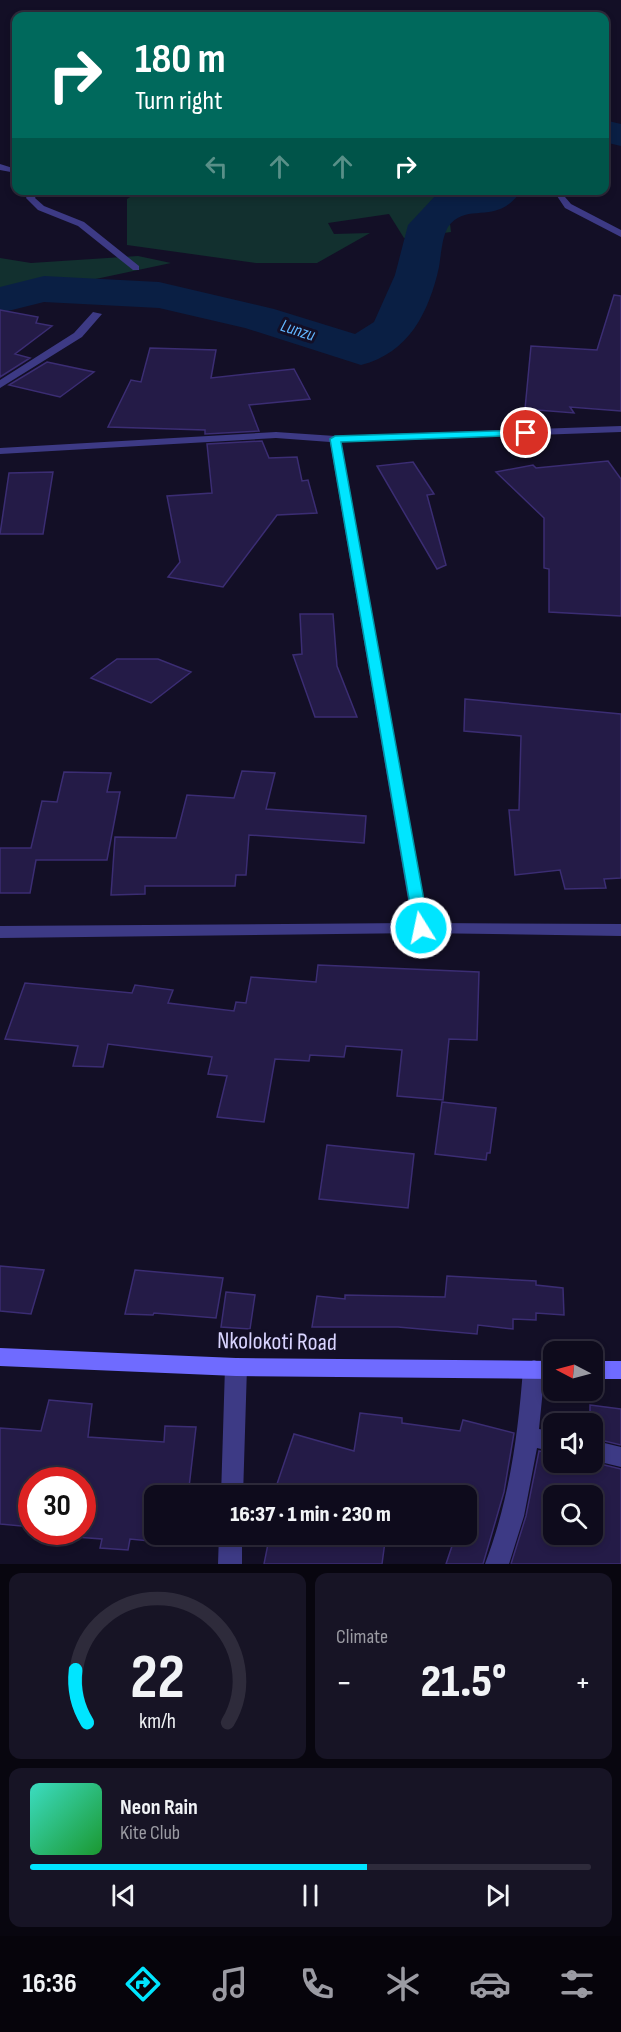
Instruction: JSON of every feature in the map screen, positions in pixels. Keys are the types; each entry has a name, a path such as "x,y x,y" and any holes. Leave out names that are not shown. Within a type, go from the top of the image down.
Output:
{"main road":[{"name":"Nkolokoti Road","path":"0,1358 236,1367 543,1370"},
{"path":"603,1370 621,1370"}],"street":[{"path":"32,195 30,198 41,208 81,224 136,268"},
{"path":"559,195 568,206 621,234"},
{"path":"0,386 78,335 97,314"},
{"path":"0,451 276,435 335,439 621,429"},
{"path":"335,439 421,928"},
{"path":"0,932 421,928 621,930"},
{"path":"232,1485 236,1367"},
{"path":"497,1564 508,1536 543,1374"},
{"path":"529,1436 543,1439"},
{"path":"603,1453 621,1457"},
{"path":"230,1564 231,1545"}],"green space":[{"path":"133,195 446,195 451,232 404,238 389,214 328,223 334,234 370,233 317,263 256,263 127,245 127,199"},
{"path":"138,256 171,263 6,298 0,309 0,258 31,263"}],"building":[{"path":"614,295 621,296 621,411 570,407 574,413 525,409 531,346 597,350"},
{"path":"0,310 38,317 36,323 52,326 15,354 30,358 0,377"},
{"path":"150,348 216,350 211,378 294,369 310,399 249,405 259,431 205,434 205,430 108,427 131,380 141,382"},
{"path":"47,362 94,372 60,397 9,385"},
{"path":"262,441 269,458 297,457 302,481 308,480 317,513 277,515 223,587 168,577 180,562 167,496 212,493 207,444"},
{"path":"608,461 621,479 621,616 549,612 549,569 544,568 544,518 496,472 533,465 536,468"},
{"path":"413,462 434,494 427,495 446,565 437,569 377,466"},
{"path":"53,472 43,534 0,534 9,473"},
{"path":"300,614 333,614 337,666 357,717 315,717 293,655 302,654"},
{"path":"117,659 158,659 191,672 151,703 91,678"},
{"path":"465,699 621,714 621,878 604,879 606,888 565,889 560,870 515,875 509,810 519,810 521,736 464,731"},
{"path":"242,771 275,773 266,809 366,816 364,843 249,835 246,875 236,875 235,886 145,886 145,894 111,895 115,837 176,838 187,795 234,798"},
{"path":"64,772 111,773 107,792 120,792 107,860 36,860 30,893 0,893 0,848 31,848 42,801 57,802"},
{"path":"318,965 479,972 477,1040 449,1039 443,1100 397,1096 402,1050 346,1046 344,1057 310,1055 309,1061 275,1059 264,1122 217,1117 227,1076 208,1074 212,1057 108,1044 103,1067 73,1066 78,1046 5,1039 25,983 132,993 135,985 173,990 168,1003 234,1011 236,1002 246,1003 251,977 316,982"},
{"path":"442,1102 496,1108 490,1153 487,1153 486,1160 435,1154"},
{"path":"327,1145 414,1154 408,1208 319,1199"},
{"path":"0,1266 44,1270 31,1314 0,1311"},
{"path":"135,1270 223,1278 216,1318 154,1313 153,1315 125,1314"},
{"path":"447,1276 536,1281 536,1285 563,1288 564,1315 536,1313 536,1320 513,1319 513,1329 478,1325 477,1334 398,1327 312,1327 317,1296 345,1299 345,1295 445,1297"},
{"path":"226,1292 255,1295 250,1329 221,1327"},
{"path":"49,1400 92,1404 88,1437 164,1442 165,1426 196,1427 189,1485 144,1485 144,1540 130,1539 128,1550 100,1548 102,1539 96,1539 96,1467 18,1467 18,1526 0,1524 0,1428 41,1431"},
{"path":"590,1405 621,1409 621,1445 603,1441 603,1413 590,1413"},
{"path":"360,1413 402,1418 402,1423 460,1431 463,1420 514,1433 504,1492 483,1564 446,1564 452,1545 477,1545 477,1485 277,1485 294,1434 354,1451"},
{"path":"539,1451 543,1452 543,1473 603,1473 603,1465 621,1469 621,1564 511,1564 526,1516"},
{"path":"268,1545 385,1545 382,1564 264,1564"}],"waterway":[{"name":"Lunzu","path":"609,132 621,135"},
{"name":"Lunzu","path":"0,300 44,289 159,295 258,318 361,351 393,329 416,275 428,225 450,203 490,201 497,195"}],"route":[{"path":"421,928 335,439 526,433"}]}
